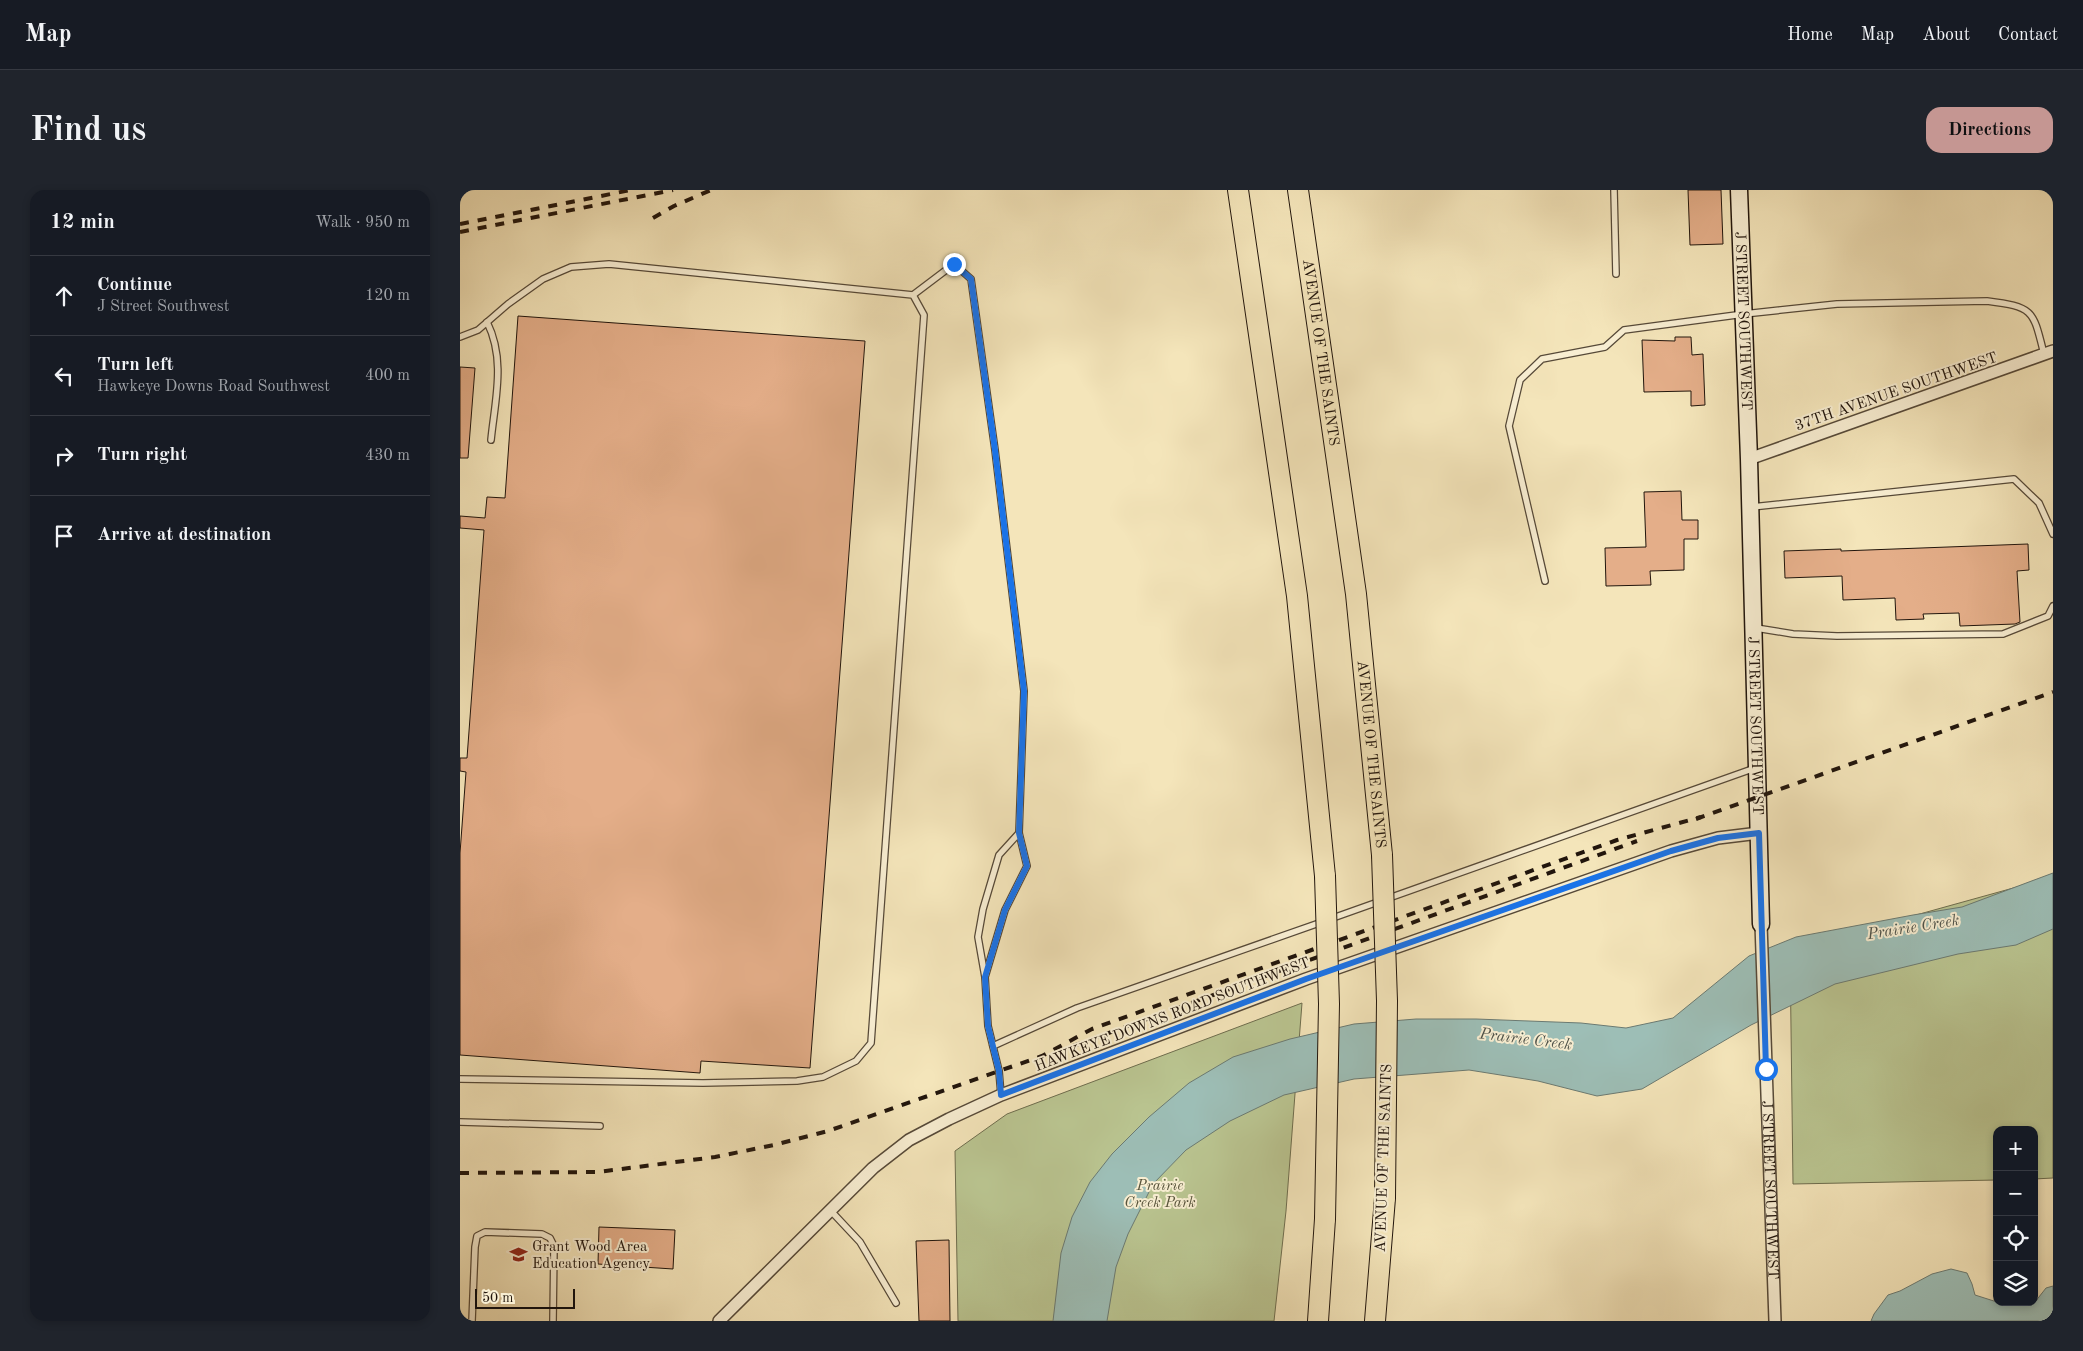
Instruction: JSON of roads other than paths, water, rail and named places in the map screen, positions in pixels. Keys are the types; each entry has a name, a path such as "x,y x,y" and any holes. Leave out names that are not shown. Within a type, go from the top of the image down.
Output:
{"highway":[{"path":"1238,190 1297,596 1324,876 1329,1004 1325,1219 1318,1321"},
{"name":"AVENUE OF THE SAINTS","path":"1298,190 1356,594 1382,854 1387,1001 1385,1198 1375,1321"}],"street":[{"name":"J STREET SOUTHWEST","path":"1739,190 1751,507 1761,924 1775,1321"},
{"name":"37TH AVENUE SOUTHWEST","path":"1749,459 2049,353"},
{"name":"HAWKEYE DOWNS ROAD SOUTHWEST","path":"718,1321 873,1168 909,1140 1001,1095 1306,979 1671,851 1718,838 1759,833"}],"lane":[{"path":"1614,190 1616,274"},
{"path":"460,337 478,330 508,304 542,280 571,267 609,264 913,294 954,264 971,279 994,440 1024,691 1019,833 1027,866 1005,910 985,977"},
{"path":"460,1079 703,1083 798,1082 823,1077 856,1061 870,1043 924,315 913,294"},
{"path":"1545,581 1509,426 1520,380 1542,359 1605,347 1624,330 1744,314 1837,304 1987,300 2012,304 2025,309 2036,320 2049,353"},
{"path":"488,322 497,347 499,366 491,440"},
{"path":"1751,507 2014,478 2039,503 2053,534"},
{"path":"1754,628 1793,634 1837,636 2003,634 2048,616 2053,606"},
{"path":"993,1046 1077,1008 1757,768"},
{"path":"1001,1095 999,1071 988,1026 985,977 978,937 984,902 999,855 1019,833"},
{"path":"460,1122 600,1126"},
{"path":"830,1211 860,1242 896,1303"},
{"path":"472,1321 475,1247 477,1236 485,1232 542,1234 550,1238 554,1246 553,1321"}],"water":[{"name":"Prairie Creek","path":"2053,873 2053,929 2016,945 1958,954 1835,984 1751,1025 1642,1089 1597,1096 1538,1081 1469,1070 1354,1079 1284,1095 1230,1121 1186,1150 1153,1184 1128,1234 1116,1267 1107,1321 1053,1321 1061,1253 1072,1217 1090,1182 1112,1154 1149,1117 1189,1083 1233,1057 1290,1039 1354,1024 1416,1019 1476,1019 1581,1023 1626,1028 1673,1018 1749,956 1796,937 1962,907"},
{"path":"1951,1269 1967,1273 1975,1295 1993,1301 1993,1306 2038,1306 2038,1298 2046,1288 2053,1286 2053,1321 1871,1321 1888,1295 1900,1291 1932,1274"}],"railway":[{"path":"460,224 631,190"},
{"path":"460,232 673,190"},
{"path":"653,218 674,206 711,190"},
{"path":"1696,819 2053,692"},
{"path":"460,1173 598,1172 715,1157 774,1145 828,1131 1042,1056 1092,1029 1617,840 1701,817"},
{"path":"1073,1046 1637,841"}],"place":[{"name":"Grant Wood Area Education Agency","path":"518,1255"}],"park label":[{"name":"Prairie Creek Park","path":"1160,1194"}]}
